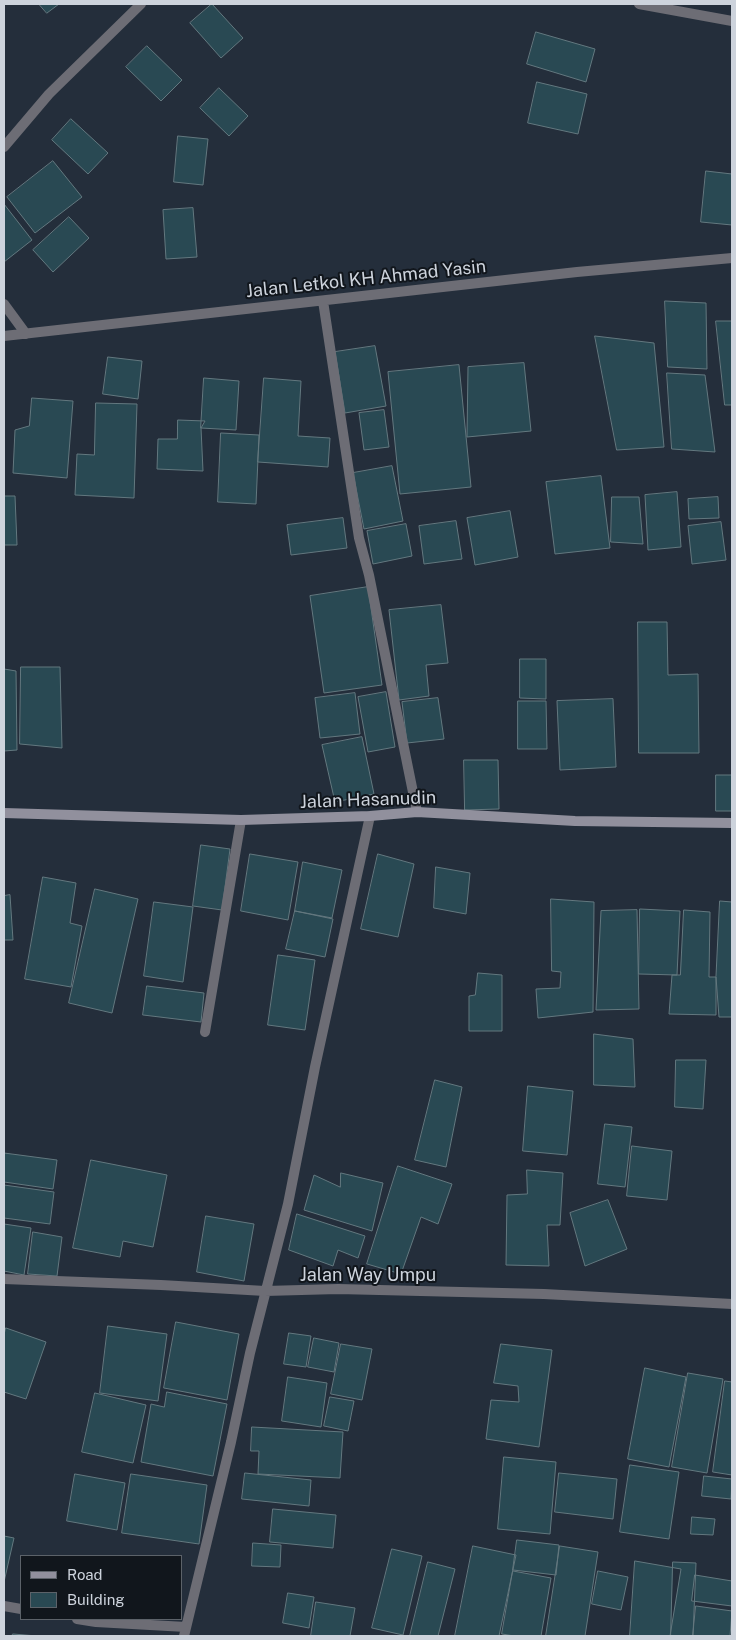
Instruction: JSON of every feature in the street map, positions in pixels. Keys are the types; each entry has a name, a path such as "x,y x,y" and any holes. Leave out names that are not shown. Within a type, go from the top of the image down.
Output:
{"main road":[{"name":"Jalan Hasanudin","path":"4,814 241,820 370,816 417,812 575,821 732,823"}],"street":[{"path":"4,148 49,94 141,4"},
{"path":"639,4 732,21"},
{"name":"Jalan Letkol KH Ahmad Yasin","path":"4,336 577,272 732,258"},
{"path":"323,301 359,538 371,584 417,812"},
{"path":"4,304 26,334"},
{"path":"83,1620 185,1632 231,1442 250,1352 288,1204 315,1067 370,816"},
{"path":"205,1032 241,820"},
{"name":"Jalan Way Umpu","path":"4,1279 152,1284 265,1291 338,1288 525,1294 732,1304"},
{"path":"4,1606 20,1609"}],"building":[{"path":"39,4 59,4 47,13"},
{"path":"212,4 243,38 221,58 190,23"},
{"path":"536,32 595,49 586,82 527,64"},
{"path":"147,46 182,80 161,101 126,67"},
{"path":"537,82 587,94 578,134 528,123"},
{"path":"219,88 248,116 229,136 200,108"},
{"path":"71,119 108,153 88,174 52,140"},
{"path":"178,136 208,139 203,185 174,182"},
{"path":"53,161 82,197 35,233 7,197"},
{"path":"706,171 732,174 732,225 701,222"},
{"path":"4,204 32,240 4,262"},
{"path":"193,208 197,257 166,259 163,210"},
{"path":"69,217 89,238 53,272 33,250"},
{"path":"665,301 706,303 707,369 668,367"},
{"path":"716,321 732,321 732,405 725,405"},
{"path":"595,336 654,343 664,447 617,450"},
{"path":"375,346 386,406 345,413 335,352"},
{"path":"108,357 142,361 138,399 103,394"},
{"path":"524,363 531,431 467,437 468,367"},
{"path":"459,365 471,487 400,494 388,372"},
{"path":"667,373 705,375 715,452 672,449"},
{"path":"204,378 239,381 236,430 201,428"},
{"path":"264,378 301,381 298,436 330,438 328,467 258,462"},
{"path":"32,398 73,401 67,478 13,473 15,430 29,426"},
{"path":"96,403 137,404 134,498 75,495 77,454 94,455"},
{"path":"384,410 389,447 364,450 359,413"},
{"path":"178,420 205,421 201,428 203,471 157,469 158,439 177,439"},
{"path":"221,433 259,435 256,504 218,502"},
{"path":"392,466 403,521 364,529 353,473"},
{"path":"601,476 610,548 555,554 546,482"},
{"path":"677,492 681,547 648,550 645,495"},
{"path":"4,496 15,496 17,545 4,545"},
{"path":"612,497 639,497 643,544 611,542"},
{"path":"718,497 719,518 689,519 688,499"},
{"path":"510,511 518,557 475,565 467,518"},
{"path":"343,518 347,548 291,555 287,525"},
{"path":"456,521 462,559 424,564 419,526"},
{"path":"721,522 726,560 692,564 688,526"},
{"path":"406,524 412,556 373,564 367,531"},
{"path":"368,587 382,685 324,693 310,596"},
{"path":"441,605 448,663 426,665 429,696 399,700 389,610"},
{"path":"638,622 667,622 668,675 698,674 699,753 639,753"},
{"path":"520,659 546,659 546,699 520,698"},
{"path":"21,667 60,667 62,748 20,744"},
{"path":"4,669 16,671 17,750 4,751"},
{"path":"386,692 395,747 368,752 358,697"},
{"path":"355,693 360,734 320,738 315,698"},
{"path":"438,698 444,739 407,743 402,702"},
{"path":"613,699 616,767 560,770 557,701"},
{"path":"518,701 546,701 547,749 518,749"},
{"path":"362,737 374,794 335,802 322,745"},
{"path":"464,760 498,760 499,809 465,810"},
{"path":"716,775 732,775 732,811 716,811"},
{"path":"201,845 230,849 222,910 193,906"},
{"path":"250,854 298,862 288,920 241,911"},
{"path":"378,854 414,864 398,937 361,929"},
{"path":"303,862 342,870 332,918 295,911"},
{"path":"436,867 470,873 466,914 434,908"},
{"path":"43,877 76,883 70,923 82,926 71,987 25,979"},
{"path":"95,889 138,899 112,1013 69,1003"},
{"path":"10,895 13,940 4,940 4,896"},
{"path":"551,899 594,902 593,1012 538,1018 536,989 560,988 561,972 552,971"},
{"path":"720,901 732,902 732,1017 719,1017 716,977"},
{"path":"154,902 193,907 183,982 144,976"},
{"path":"640,909 680,911 677,975 639,974"},
{"path":"637,910 639,1009 596,1010 601,911"},
{"path":"684,910 710,912 709,977 716,977 716,1015 669,1014 672,975 680,975"},
{"path":"295,911 333,919 325,957 286,949"},
{"path":"278,955 315,960 305,1030 268,1025"},
{"path":"478,973 502,975 502,1031 469,1031 469,996 475,995"},
{"path":"147,986 204,993 201,1022 143,1015"},
{"path":"594,1034 633,1039 635,1087 594,1085"},
{"path":"676,1060 706,1060 703,1109 675,1107"},
{"path":"435,1080 462,1087 446,1167 415,1160"},
{"path":"528,1086 573,1091 567,1155 523,1151"},
{"path":"605,1124 632,1127 625,1187 598,1184"},
{"path":"632,1146 672,1151 667,1200 627,1196"},
{"path":"4,1153 57,1160 53,1189 4,1182"},
{"path":"91,1160 167,1175 153,1247 123,1241 120,1257 73,1248"},
{"path":"398,1166 452,1184 438,1224 421,1217 401,1274 367,1264"},
{"path":"527,1170 563,1173 560,1225 547,1225 549,1266 506,1265 507,1195 527,1194"},
{"path":"341,1173 383,1183 372,1231 304,1210 314,1175 340,1187"},
{"path":"4,1185 54,1192 50,1224 4,1218"},
{"path":"608,1200 627,1249 585,1266 570,1213"},
{"path":"297,1214 365,1236 358,1258 338,1250 333,1266 289,1250"},
{"path":"206,1216 254,1224 244,1281 197,1272"},
{"path":"4,1224 31,1228 24,1275 4,1271"},
{"path":"33,1232 62,1237 57,1276 28,1274"},
{"path":"176,1322 239,1334 227,1400 164,1388"},
{"path":"108,1326 167,1334 158,1401 100,1393"},
{"path":"6,1328 46,1342 26,1399 4,1392 4,1335"},
{"path":"289,1333 311,1336 306,1367 284,1364"},
{"path":"314,1338 339,1343 334,1372 308,1367"},
{"path":"341,1344 372,1349 362,1400 331,1394"},
{"path":"501,1344 552,1350 539,1447 486,1439 491,1400 519,1402 518,1386 494,1383"},
{"path":"645,1368 686,1377 669,1467 628,1459"},
{"path":"688,1373 723,1379 707,1473 672,1467"},
{"path":"288,1377 327,1383 321,1427 282,1421"},
{"path":"725,1381 732,1382 732,1475 713,1472"},
{"path":"167,1392 227,1404 213,1476 141,1462 151,1404 164,1407"},
{"path":"95,1393 146,1405 133,1463 82,1452"},
{"path":"330,1397 354,1401 348,1431 324,1426"},
{"path":"252,1427 343,1432 340,1478 258,1474 259,1451 251,1451"},
{"path":"504,1457 556,1462 550,1534 498,1529"},
{"path":"630,1465 679,1472 669,1539 620,1532"},
{"path":"245,1473 311,1480 309,1506 242,1499"},
{"path":"559,1473 617,1479 613,1519 555,1512"},
{"path":"75,1474 125,1483 117,1530 67,1521"},
{"path":"131,1474 207,1485 199,1544 122,1533"},
{"path":"704,1476 732,1479 731,1499 702,1496"},
{"path":"273,1509 336,1515 333,1548 270,1542"},
{"path":"692,1517 715,1519 713,1535 691,1534"},
{"path":"4,1536 14,1538 4,1582"},
{"path":"517,1540 559,1545 556,1575 513,1570"},
{"path":"253,1543 281,1545 280,1567 252,1566"},
{"path":"473,1546 516,1555 499,1636 455,1636"},
{"path":"560,1546 598,1552 585,1636 546,1636"},
{"path":"392,1549 422,1556 403,1635 372,1628"},
{"path":"635,1561 681,1569 670,1636 630,1636"},
{"path":"428,1562 455,1569 438,1636 410,1636"},
{"path":"673,1562 696,1563 693,1636 671,1636"},
{"path":"513,1571 551,1578 541,1636 502,1634"},
{"path":"598,1571 628,1577 621,1610 592,1604"},
{"path":"695,1575 732,1581 732,1606 692,1601"},
{"path":"288,1593 314,1597 309,1628 283,1623"},
{"path":"316,1602 355,1608 350,1636 311,1636"},
{"path":"696,1606 732,1611 730,1636 693,1636"},
{"path":"13,1634 37,1636 12,1636"}]}
